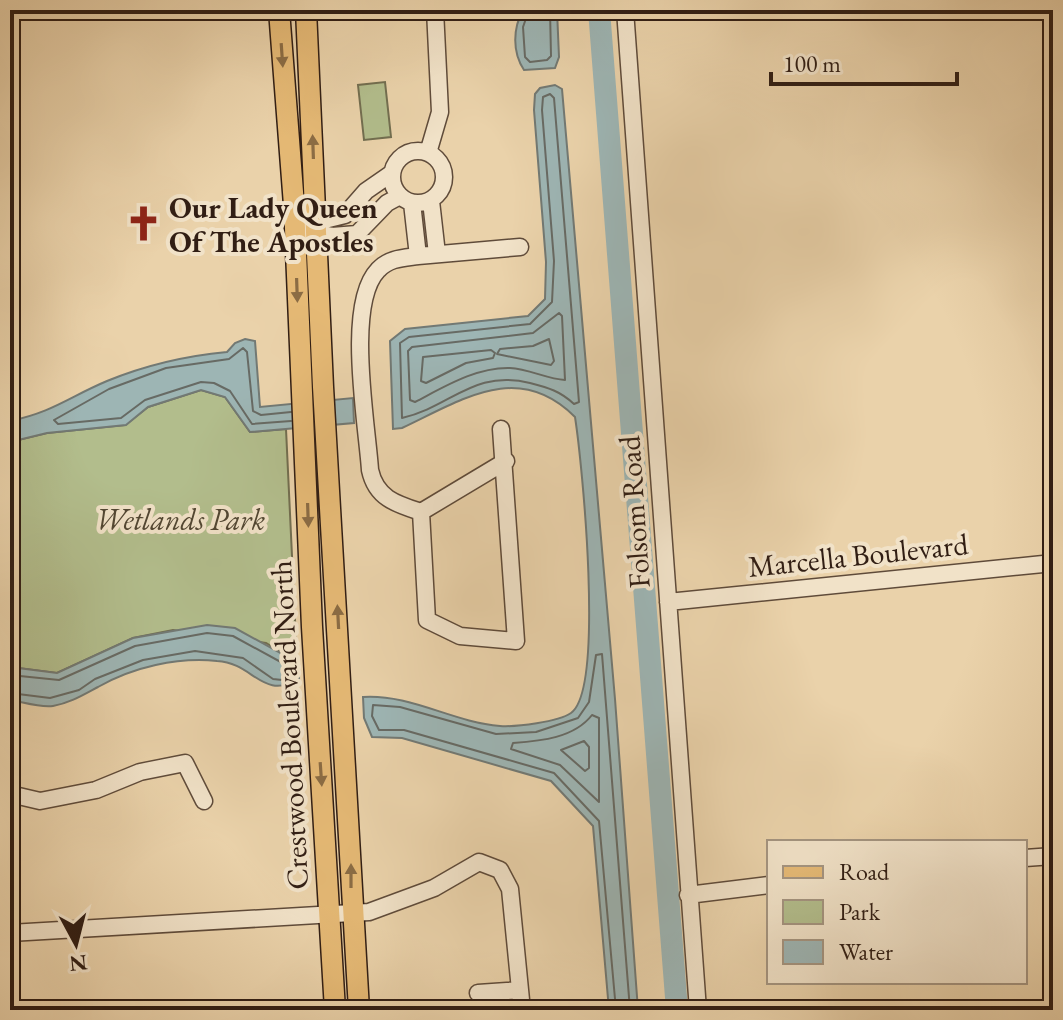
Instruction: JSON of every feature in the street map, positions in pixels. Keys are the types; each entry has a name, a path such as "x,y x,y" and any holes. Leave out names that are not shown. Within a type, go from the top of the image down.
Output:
{"main road":[{"name":"Crestwood Boulevard North","path":"279,10 295,229 335,1010"},
{"name":"Crestwood Boulevard North","path":"306,10 323,387 359,1010"}],"street":[{"path":"427,154 440,112 435,10"},
{"name":"Folsom Road","path":"625,10 698,1010"},
{"path":"315,227 345,215 366,191 392,173 400,158 427,154"},
{"path":"295,229 315,227 357,234 387,203 416,201 444,182 444,173 427,154"},
{"path":"392,173 392,182 416,201 428,255"},
{"path":"506,461 421,512 394,504 374,487 360,332 367,288 378,270 393,259 520,247"},
{"path":"421,512 427,620 460,636 516,641 506,461 501,429"},
{"name":"Marcella Boulevard","path":"668,602 1053,563"},
{"path":"10,794 40,801 96,790 140,772 185,763 204,801"},
{"path":"1027,858 1053,856"},
{"path":"10,933 369,912 434,888 479,862 500,870 510,889 522,1010"},
{"path":"688,895 767,885"},
{"path":"478,993 520,990"}],"green space":[{"path":"385,82 391,137 364,140 358,85"},
{"name":"Wetlands Park","path":"201,390 225,397 250,432 286,429 297,662 266,643 173,630 133,638 57,673 10,667 10,442 47,433 125,425 148,407"}],"water":[{"path":"523,10 557,10 559,57 555,68 524,70 520,63 515,40"},
{"path":"555,85 562,89 615,699 638,1010 609,1010 593,826 551,781 402,738 372,737 364,718 363,697 381,697 482,723 526,725 571,713 581,695 587,663 588,573 575,417 554,400 532,391 511,388 468,397 402,428 393,429 390,341 405,329 528,316 545,299 546,262 534,110 535,94 540,88"},
{"path":"245,339 255,341 260,407 353,398 354,423 250,432 225,397 201,390 148,407 126,425 47,433 10,442 10,421 50,409 122,375 166,362 227,352 235,343"},
{"path":"207,625 235,628 297,662 299,679 276,686 230,663 186,661 156,665 126,674 59,705 43,706 10,700 10,667 57,673 133,638"}],"waterway":[{"path":"599,10 677,1010"}],"place":[{"name":"Our Lady Queen Of The Apostles","path":"143,224"}]}
